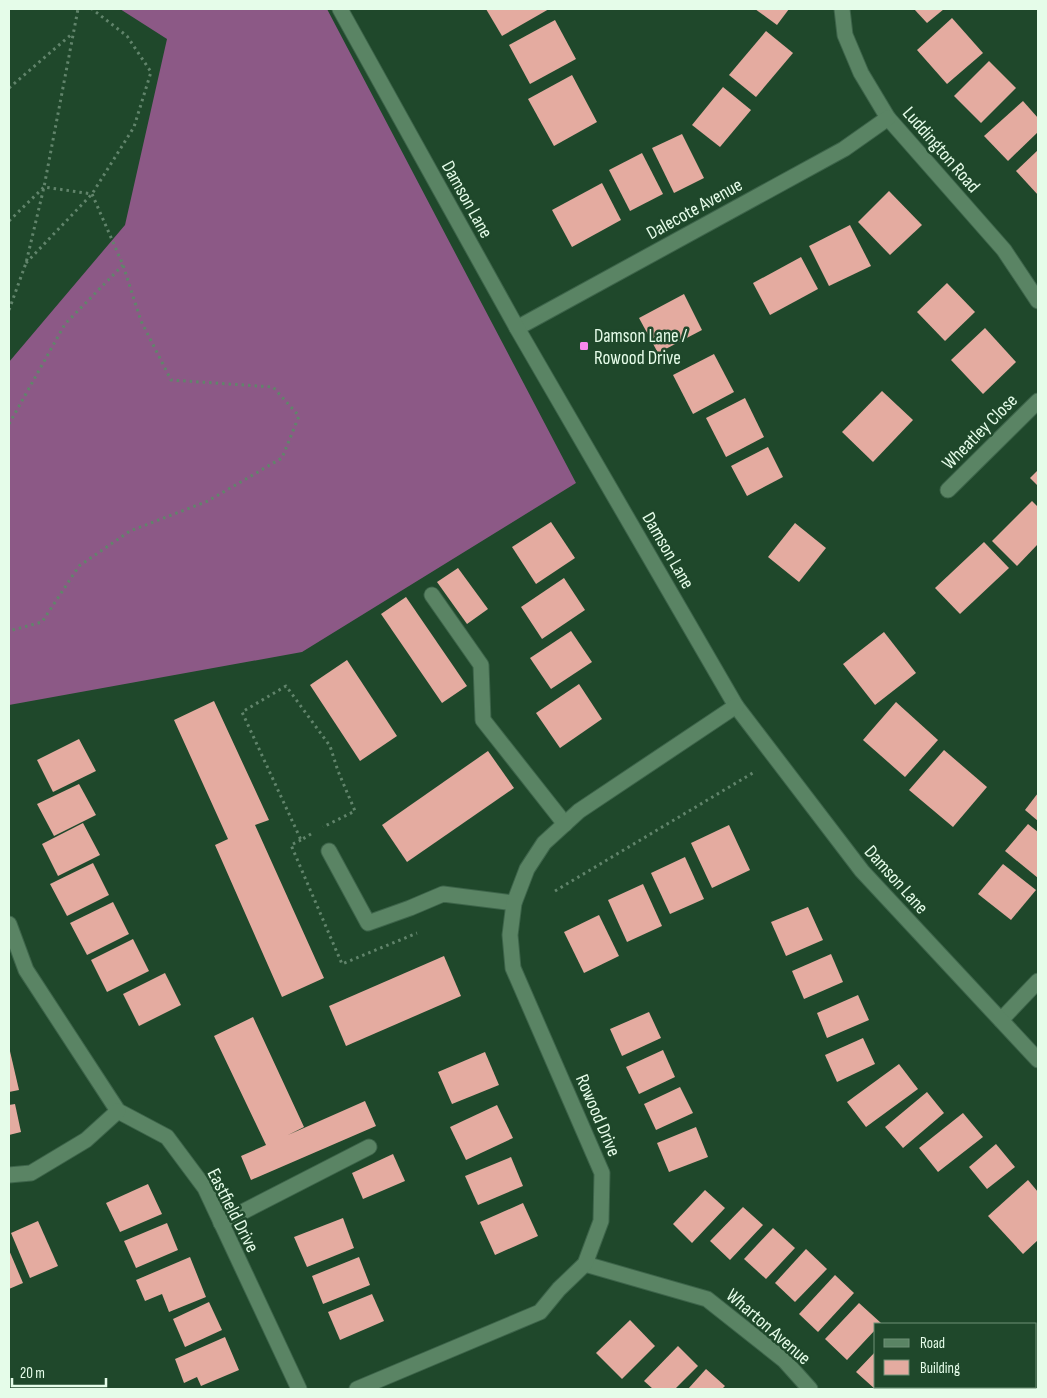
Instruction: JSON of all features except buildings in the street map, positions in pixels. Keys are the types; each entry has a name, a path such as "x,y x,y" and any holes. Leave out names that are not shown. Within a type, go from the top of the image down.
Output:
{"street":[{"name":"Luddington Road","path":"842,9 844,35 861,73 888,118 1004,250 1038,301"},
{"name":"Damson Lane","path":"344,10 517,328 736,706 862,871 1038,1060"},
{"name":"Dalecote Avenue","path":"517,328 844,149 888,118"},
{"name":"Wheatley Close","path":"948,490 1038,401"},
{"path":"432,595 481,665 483,720 565,824"},
{"name":"Rowood Drive","path":"357,1389 540,1312 559,1289 585,1264 601,1221 602,1173 514,968 510,935 514,903 527,869 544,843 579,811 736,706"},
{"path":"329,851 368,923 443,894 514,903"},
{"name":"Eastfield Drive","path":"9,924 26,970 118,1111 167,1137 205,1188 299,1389"},
{"path":"1001,1020 1038,981"},
{"path":"9,1175 30,1173 86,1140 118,1111"},
{"path":"221,1223 370,1147"},
{"name":"Wharton Avenue","path":"585,1264 708,1300 784,1360 810,1389"}],"path":[{"path":"9,310 26,263 44,187 78,9"},
{"path":"26,263 92,194 134,127 151,72 127,36 92,9"},
{"path":"9,88 73,33"},
{"path":"44,187 92,194"},
{"path":"9,221 44,187"},
{"path":"9,631 42,622 79,566 130,531 208,501 282,458 299,416 273,387 171,380 141,321 123,265 92,194"},
{"path":"9,424 65,324 123,265"},
{"path":"286,686 330,746 338,771 355,810 319,829 301,840 242,712 286,686"},
{"path":"555,891 776,759"},
{"path":"319,829 329,851"}],"shaded area":[{"path":"120,9 327,9 576,483 302,652 9,705 9,362 125,225 167,39"}],"place":[{"name":"Damson Lane / Rowood Drive","path":"584,346"}]}
